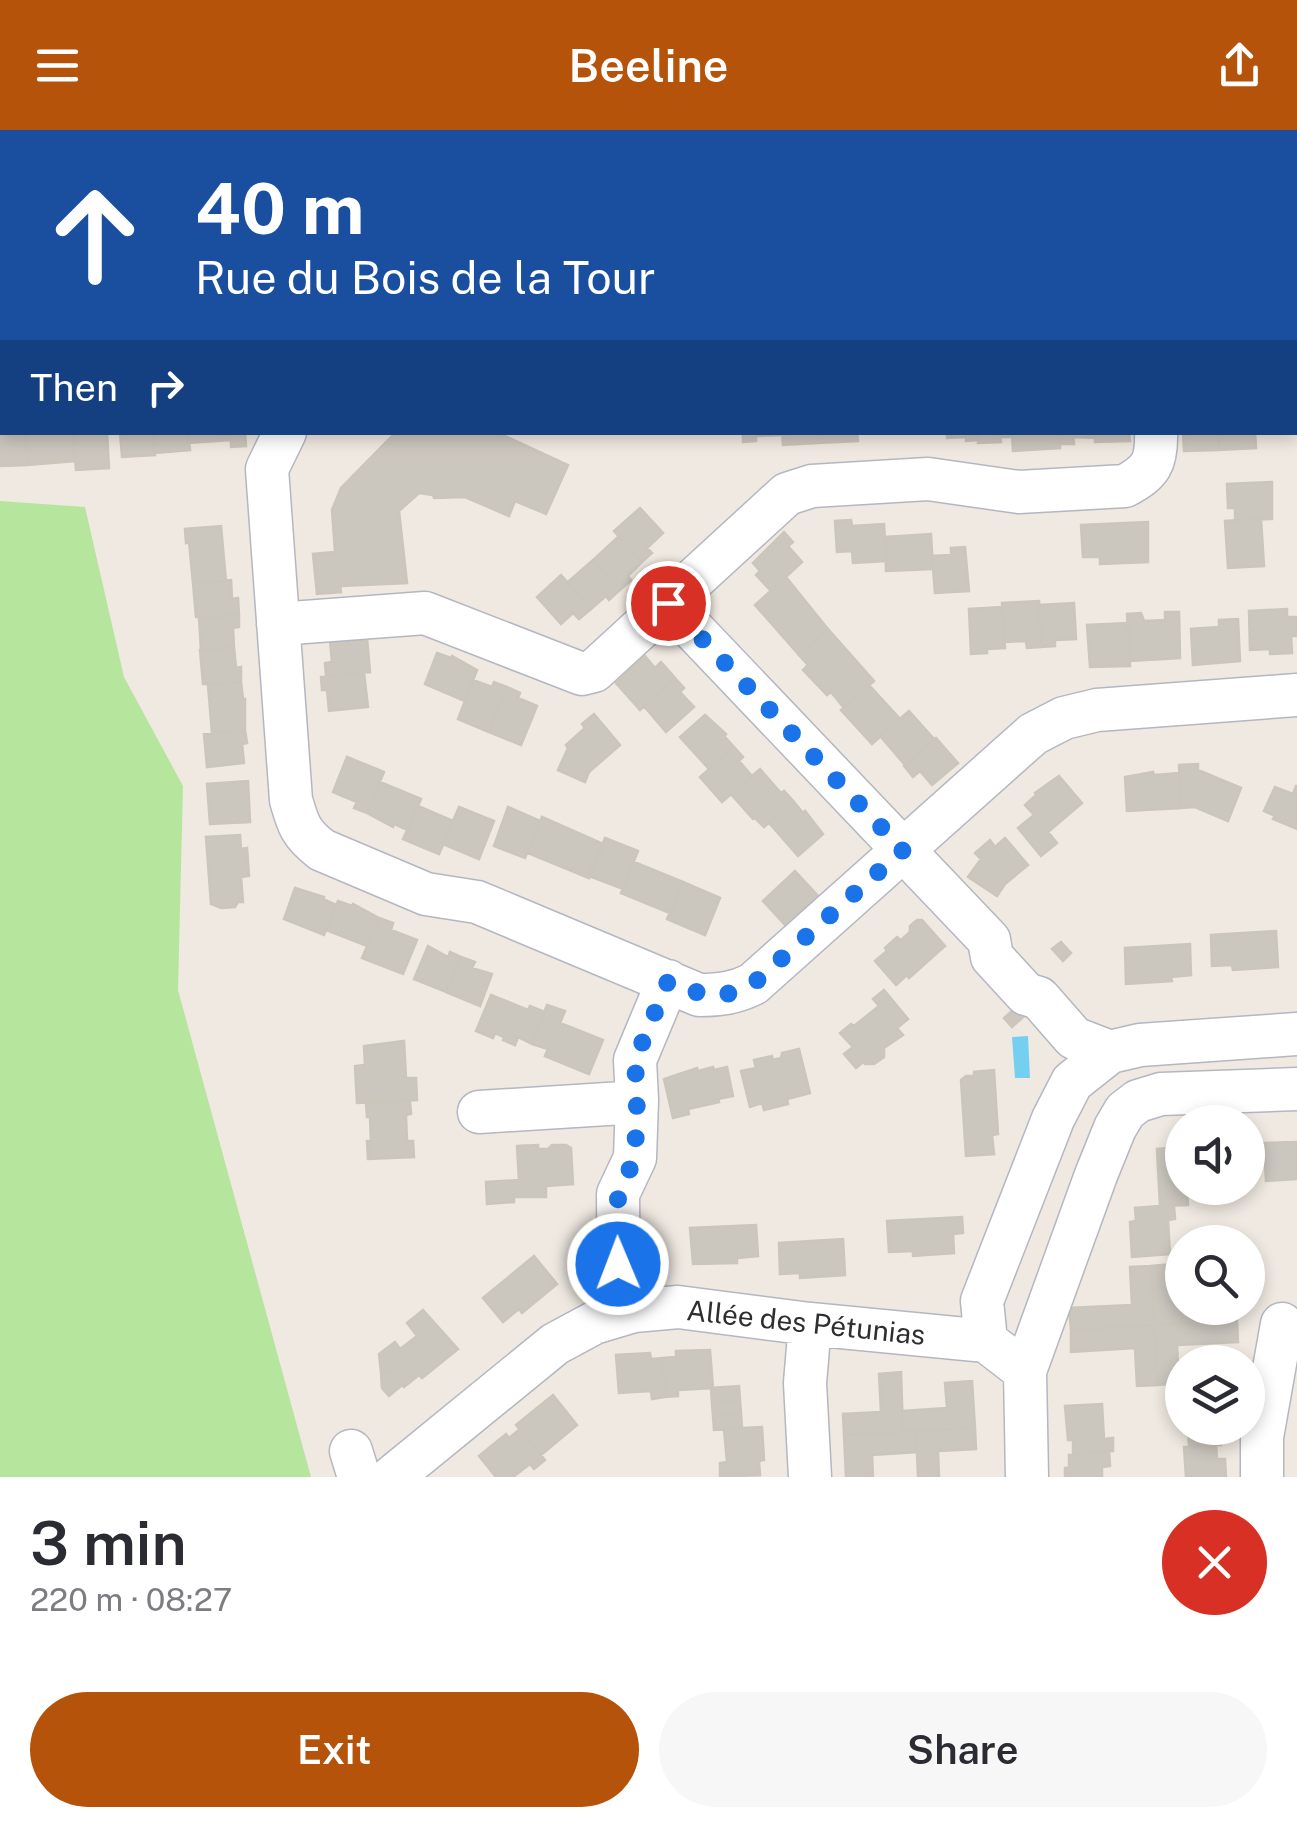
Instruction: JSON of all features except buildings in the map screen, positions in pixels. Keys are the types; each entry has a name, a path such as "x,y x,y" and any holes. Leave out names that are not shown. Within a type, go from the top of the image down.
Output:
{"street":[{"path":"284,435 267,469 291,800 299,828 322,850 426,894 477,902 699,995 737,992 753,984 1032,734 1064,718 1097,710 1297,695"},
{"path":"278,624 425,613 582,674 594,671 787,494 812,486 928,479 1018,492 1125,486 1151,468 1157,450 1156,435"},
{"path":"668,603 989,940 992,956 1026,994 1039,998 1092,1045 1297,1034"},
{"path":"619,1316 618,1194 635,1158 635,1060 668,981"},
{"path":"1024,1371 986,1341 982,1301 1053,1119 1092,1045"},
{"path":"1027,1477 1024,1371 1114,1128 1125,1111 1138,1101 1160,1094 1297,1089"},
{"path":"480,1112 637,1100"},
{"name":"Allée des Pétunias","path":"392,1477 555,1344 594,1323 634,1311 678,1307 986,1341"},
{"path":"810,1324 804,1383 810,1477"},
{"path":"1262,1477 1262,1437 1282,1324"}],"green space":[{"path":"0,501 85,507 124,677 183,786 178,990 311,1477 0,1477"}],"water":[{"path":"1028,1036 1030,1078 1015,1078 1012,1037"}],"route":[{"path":"618,1264 618,1194 635,1158 635,1060 668,981 699,995 737,992 753,984 903,850 668,603"}]}
